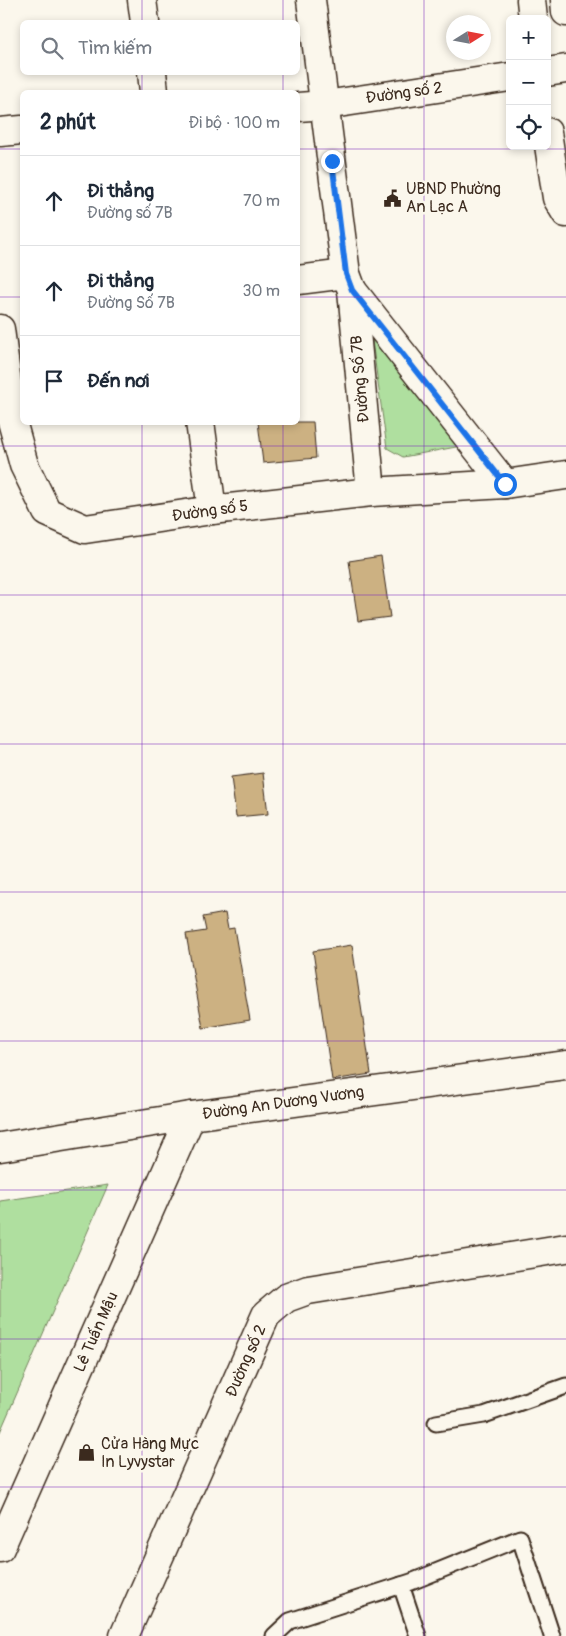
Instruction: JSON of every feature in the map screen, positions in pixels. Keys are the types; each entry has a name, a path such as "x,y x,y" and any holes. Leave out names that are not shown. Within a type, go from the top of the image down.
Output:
{"street":[{"path":"142,0 145,20"},
{"name":"Đường Số 7B","path":"311,0 349,282 371,492"},
{"path":"531,0 533,15"},
{"path":"565,0 566,12"},
{"path":"551,71 566,69"},
{"path":"152,75 154,90"},
{"name":"Đường số 2","path":"300,107 325,105 506,78"},
{"path":"0,132 20,130"},
{"path":"550,150 557,198 566,213"},
{"path":"300,280 349,282"},
{"name":"Đường Số 7B","path":"349,282 505,484"},
{"name":"Đường số 5","path":"0,330 15,430 24,465 47,512 85,529 212,510 371,492 505,484 566,474"},
{"path":"200,425 212,510"},
{"name":"Đường An Dương Vương","path":"0,1147 191,1116 566,1065"},
{"name":"Lê Tuấn Mậu","path":"0,1548 191,1116"},
{"name":"Đường số 2","path":"124,1636 266,1315 286,1298 308,1290 566,1248"}],"lane":[{"path":"436,1423 484,1415 566,1386"},
{"path":"274,1636 290,1621 401,1585 520,1538 552,1636"},
{"path":"401,1585 418,1636"}],"green space":[{"path":"370,326 460,436 456,447 403,457 387,448"},
{"path":"108,1185 0,1432 0,1201"}],"building":[{"path":"300,422 313,422 316,458 263,463 258,425 300,425"},
{"path":"381,556 390,617 358,621 349,561"},
{"path":"263,773 268,814 236,817 231,777"},
{"path":"225,913 228,929 234,928 250,1020 203,1028 186,934 206,931 203,917"},
{"path":"352,945 371,1074 332,1080 313,951"}],"place":[{"name":"UBND Phường An Lạc A","path":"392,198"},
{"name":"Cửa Hàng Mực In Lyvystar","path":"87,1453"}],"route":[{"path":"332,161 346,274 352,290 505,484"}]}
